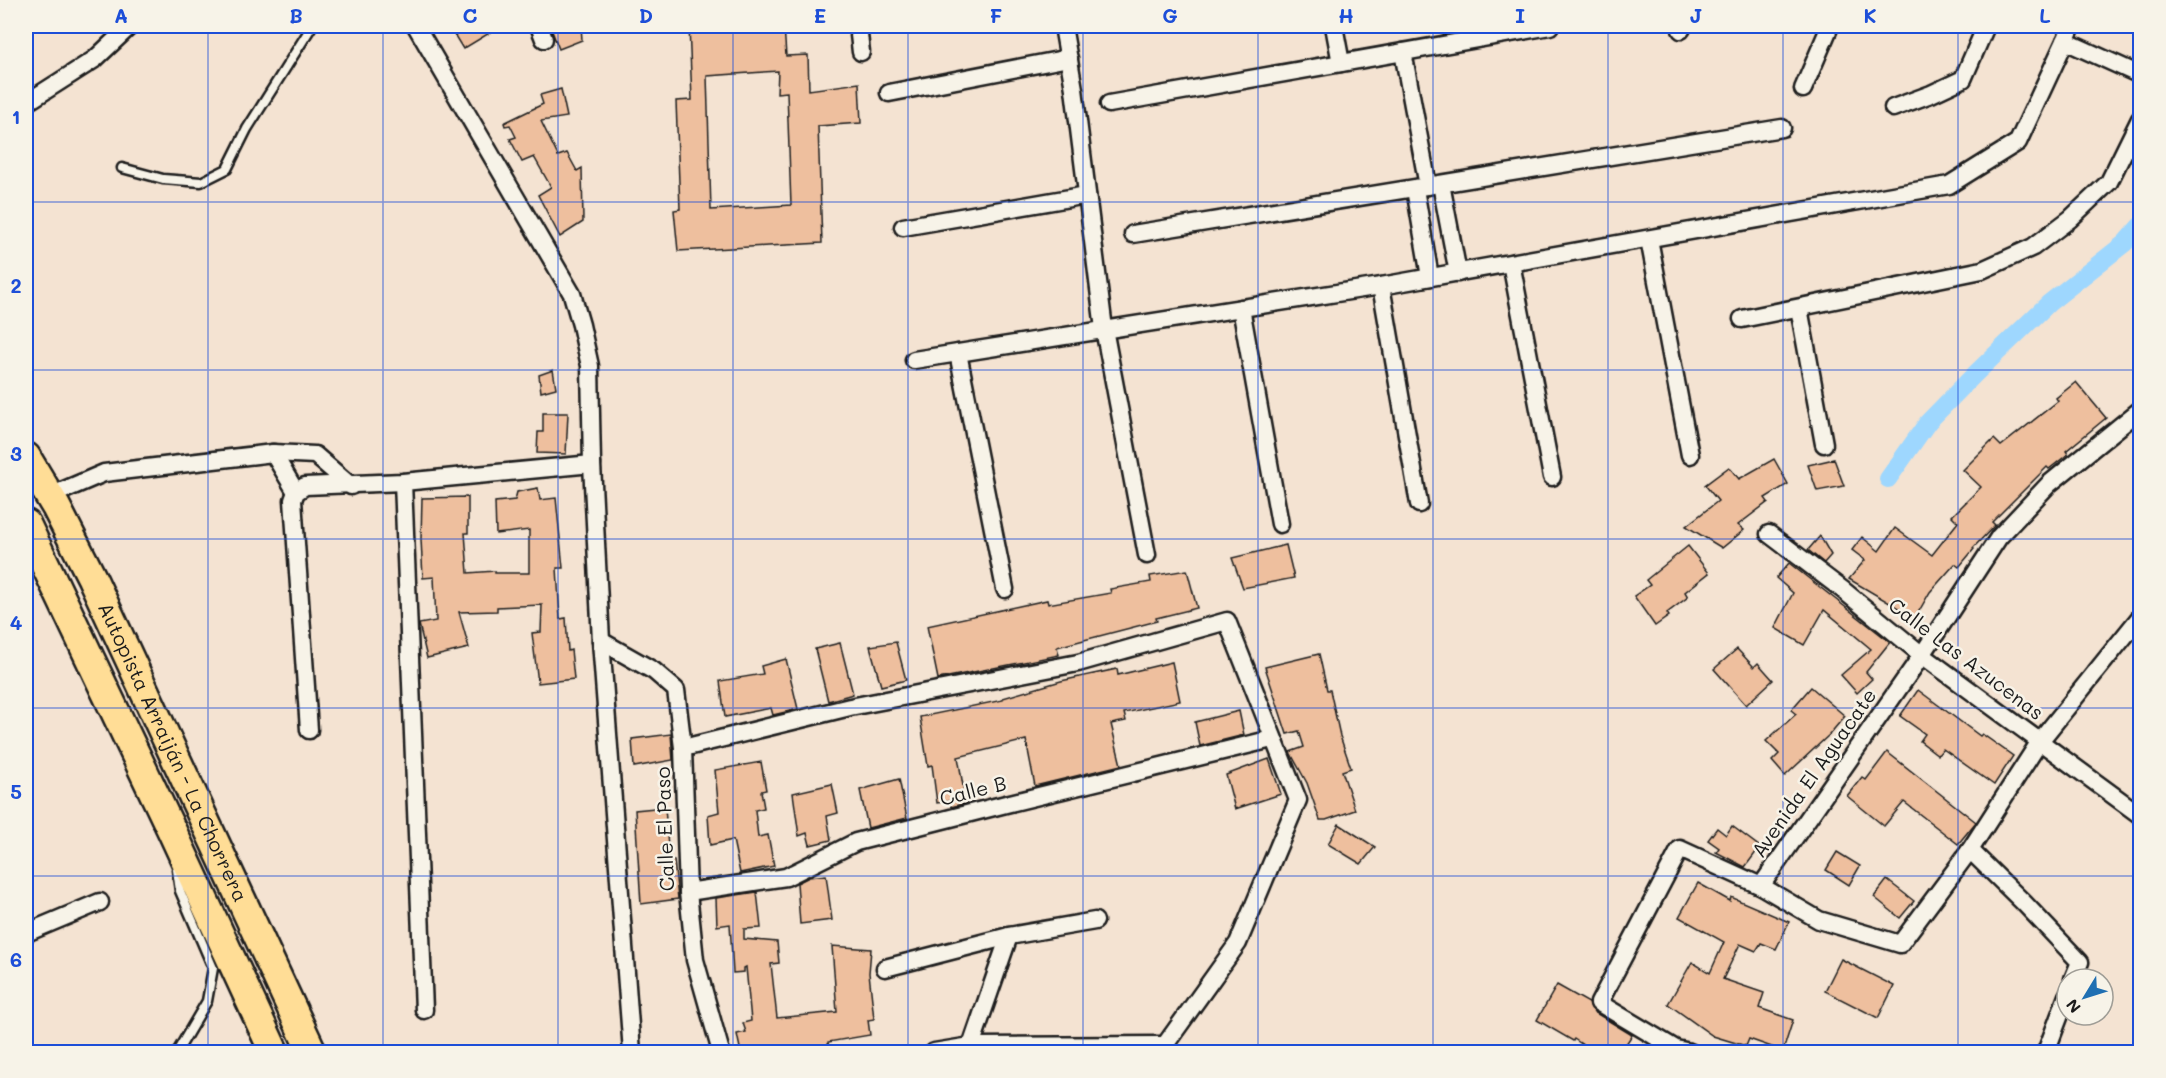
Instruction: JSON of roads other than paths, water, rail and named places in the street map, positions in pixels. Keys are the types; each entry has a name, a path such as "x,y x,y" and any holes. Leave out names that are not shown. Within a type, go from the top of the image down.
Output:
{"highway":[{"name":"Autopista Arraiján - La Chorrera","path":"26,457 50,496 118,631 312,1053"},
{"name":"Autopista Arraiján - La Chorrera","path":"26,524 172,831 274,1053"}],"street":[{"path":"26,103 95,59 130,26"},
{"path":"416,26 572,294 590,366 592,464 601,641 632,1053"},
{"path":"858,26 861,52"},
{"path":"1063,26 1104,329 1147,555"},
{"path":"1334,26 1341,63"},
{"path":"1109,104 1550,26"},
{"path":"1803,89 1830,26"},
{"path":"1893,108 1963,79 1986,26"},
{"path":"914,360 1458,273 1949,185 2018,142 2072,26"},
{"path":"2065,41 2140,75"},
{"path":"1403,52 1428,186 1458,273"},
{"path":"889,93 1069,58"},
{"path":"1742,319 1982,270 2033,247 2070,219 2109,182 2140,119"},
{"path":"1133,234 1782,128"},
{"path":"1428,186 1430,277"},
{"path":"903,227 1087,195"},
{"path":"1649,239 1690,455"},
{"path":"1511,263 1552,477"},
{"path":"1381,286 1419,504"},
{"path":"1241,308 1280,524"},
{"path":"1799,308 1824,444"},
{"path":"958,353 1005,589"},
{"name":"Avenida El Aguacate","path":"1690,1053 1676,1049 1599,1003 1680,849 1761,886 1922,655 1999,537 2049,484 2140,410"},
{"path":"50,496 104,473 273,453 315,455 351,486"},
{"path":"273,453 296,492"},
{"path":"309,730 293,500 296,492 305,486 351,486 592,464"},
{"path":"403,482 424,1010"},
{"name":"Calle Las Azucenas","path":"1769,534 1844,590 1922,655 2140,815"},
{"path":"1761,886 1819,920 1900,944 1970,850 2040,741 2140,617"},
{"path":"683,748 850,707 1078,663 1227,621 1298,800 1238,943 1164,1049 971,1049 934,1053"},
{"name":"Calle El Paso","path":"601,641 654,671 676,690 683,748 688,892 695,960 721,1053"},
{"name":"Calle B","path":"688,892 786,877 856,842 1272,739"},
{"path":"1970,850 2080,962 2078,967"},
{"path":"26,933 100,903"},
{"path":"885,968 1009,936 1095,921"},
{"path":"971,1049 1009,936"},
{"path":"2046,1053 2056,1027"}],"lane":[{"path":"122,168 163,179 201,182 227,169 247,129 312,26"},
{"path":"172,831 180,891 213,968 207,1001 177,1053"}],"waterway":[{"path":"1888,479 1928,422 1975,374 2049,303 2125,243 2140,226"}]}
